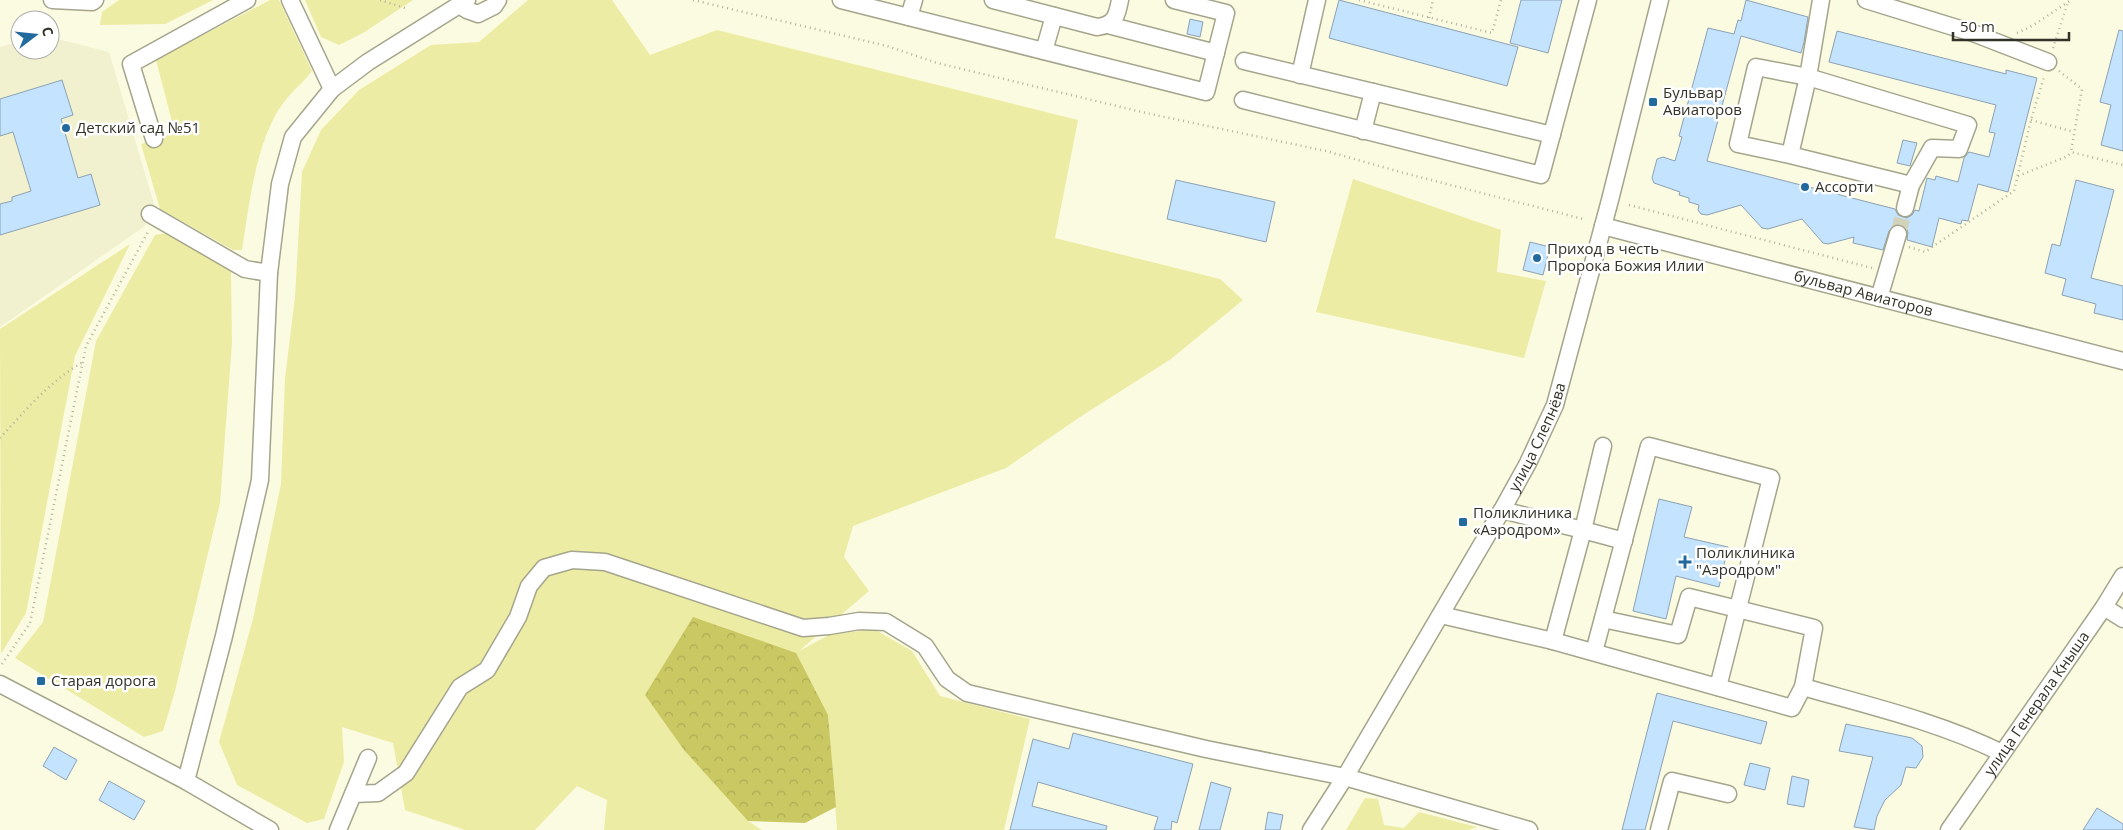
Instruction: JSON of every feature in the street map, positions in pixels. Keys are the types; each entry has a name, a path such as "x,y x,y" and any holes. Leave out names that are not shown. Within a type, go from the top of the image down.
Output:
{"street":[{"path":"52,0 92,2 95,0"},
{"path":"154,139 132,64 247,0"},
{"path":"290,0 332,89"},
{"path":"186,782 224,636 260,480 269,273 280,184 293,137 332,89 368,62 463,3 467,10 478,14 494,6 498,0"},
{"path":"841,0 1206,92 1226,13 1174,0"},
{"path":"909,17 914,0"},
{"path":"993,0 1097,27 1108,25 1216,53"},
{"path":"1108,25 1116,18 1120,0"},
{"path":"1300,75 1317,0"},
{"path":"1243,100 1541,175 1588,0"},
{"name":"улица Слепнёва","path":"1311,830 1345,777 1502,510 1528,463 1555,405 1660,0"},
{"path":"1790,155 1808,77 1821,0"},
{"path":"1866,0 1886,3 1973,33 2048,62"},
{"path":"1044,51 1054,16"},
{"path":"1244,62 1552,135"},
{"path":"1905,208 1910,184 1932,148 1959,150 1968,125 1808,77 1756,67 1738,144 1910,184"},
{"path":"1363,131 1373,92"},
{"path":"152,216 245,269 269,273"},
{"name":"бульвар Авиаторов","path":"1602,226 2123,361"},
{"path":"1879,298 1885,272 1897,238"},
{"path":"1553,641 1603,446"},
{"path":"1594,652 1650,446 1770,478 1718,688"},
{"path":"1502,510 1624,541"},
{"path":"353,794 378,793 406,773 460,687 487,670 518,616 529,586 544,568 572,560 605,562 803,628 859,621 886,622 925,646 947,679 966,693 1206,749 1345,777 1530,830"},
{"name":"улица Генерала Кныша","path":"1949,830 2104,607 2123,576"},
{"path":"1441,615 1553,641 1792,708 1803,687 1814,628 1689,597 1678,635 1603,619"},
{"path":"2104,607 2123,619"},
{"path":"0,684 186,782 270,830"},
{"path":"1803,687 1913,718 1980,742 2002,753"},
{"path":"338,830 368,758"},
{"path":"1659,830 1672,781 1728,794"}],"path":[{"path":"380,0 408,9"},
{"path":"694,0 887,46 938,63 1260,138 1326,151 1583,219"},
{"path":"1359,0 1492,33 1501,0"},
{"path":"1429,18 1433,0"},
{"path":"2016,33 2032,26 2070,1"},
{"path":"1897,238 1926,252 2014,191 2031,120 2048,62 2070,1"},
{"path":"2017,176 2068,156 2071,152 2082,89 2048,62"},
{"path":"2031,120 2074,132"},
{"path":"2071,152 2123,166"},
{"path":"1629,205 1885,272"},
{"path":"2,664 30,623 86,346 149,229 152,216"},
{"path":"0,438 37,398 67,371 83,362"}],"shaded area":[{"path":"119,0 213,0 165,24 100,25 102,12"},
{"path":"270,0 279,0 312,71 284,102 274,117 260,153 255,173 242,250 233,250 160,209 141,144 175,133 156,60"},
{"path":"305,0 413,0 363,33 339,45 321,37"},
{"path":"528,0 612,0 650,55 717,30 1078,120 1055,238 1220,279 1243,300 1171,359 1080,417 1006,468 853,526 844,557 869,591 799,651 829,635 874,629 912,651 940,696 1030,719 1004,830 837,830 828,715 748,821 762,830 604,830 607,800 577,786 535,830 465,830 405,810 393,743 342,727 344,762 324,819 307,823 237,785 219,742 253,619 281,484 285,378 295,297 302,172 321,130 359,90 431,45 479,42"},
{"name":"Детский сад №51","path":"60,40 109,52 154,204 145,226 0,327 0,47 10,44 10,60 60,60"},
{"path":"1353,179 1501,230 1497,272 1546,281 1524,358 1316,312"},
{"path":"168,233 231,271 232,343 220,503 175,691 163,731 144,737 15,658 43,622 96,341 155,235"},
{"path":"130,244 75,356 26,613 1,654 0,329"},
{"path":"1365,798 1378,799 1384,825 1404,828 1419,812 1477,827 1469,830 1346,830"}],"green space":[{"path":"693,617 796,653 828,715 836,807 805,823 748,821 684,750 645,695"}],"building":[{"path":"1339,0 1518,47 1507,86 1329,38"},
{"path":"1521,0 1562,0 1548,53 1510,43"},
{"path":"1746,0 1808,17 1804,42 1801,53 1741,36 1707,161 1895,209 1898,215 1907,218 1915,210 1919,211 1927,178 1935,180 1936,176 1958,182 1964,158 1969,152 1989,157 1995,133 1989,132 1996,105 1829,62 1837,31 2006,74 2006,70 2037,78 2008,192 1978,184 1968,221 1962,220 1961,224 1939,218 1932,247 1907,240 1908,232 1906,228 1896,224 1889,231 1883,250 1853,243 1854,237 1828,244 1823,243 1802,219 1768,229 1762,228 1741,205 1707,215 1701,214 1698,210 1699,205 1689,202 1689,198 1679,195 1680,192 1654,183 1652,178 1657,159 1663,157 1675,161 1682,137 1679,136 1708,28 1734,34 1738,20 1741,21"},
{"path":"1190,19 1203,22 1200,37 1187,34"},
{"path":"2119,30 2123,31 2123,151 2101,145 2111,105 2100,102"},
{"path":"62,80 73,115 61,119 78,178 91,174 100,205 0,235 0,204 12,201 12,197 31,191 13,132 0,136 0,99"},
{"path":"1903,140 1917,143 1910,166 1897,163"},
{"path":"1176,180 1275,202 1266,242 1167,219"},
{"path":"2076,180 2114,190 2091,278 2123,286 2123,320 2094,313 2096,304 2062,295 2066,279 2045,273 2052,244 2060,246"},
{"name":"Приход в честь Пророка Божия Илии","path":"1530,242 1550,247 1543,275 1523,270"},
{"name":"Поликлиника \"Аэродром\"","path":"1659,499 1692,507 1684,537 1728,547 1719,587 1676,576 1666,619 1633,611"},
{"path":"1657,693 1767,722 1761,744 1673,721 1645,830 1622,830"},
{"path":"1846,724 1912,738 1922,746 1923,757 1916,768 1906,767 1901,785 1885,800 1877,816 1874,830 1854,827 1873,757 1839,751"},
{"path":"1073,733 1193,764 1177,823 1172,821 1171,830 1154,830 1158,817 1038,782 1032,806 1107,826 1106,830 1010,830 1033,739 1069,749"},
{"path":"54,747 77,760 66,780 43,766"},
{"path":"1750,763 1770,768 1765,790 1744,785"},
{"path":"1792,776 1809,780 1804,807 1787,804"},
{"path":"109,781 145,801 134,820 99,800"},
{"path":"1211,782 1231,788 1220,830 1199,830"},
{"path":"2097,808 2123,824 2123,830 2083,830"},
{"path":"1268,812 1283,815 1280,830 1265,830"}],"tunnel":[{"path":"1898,234 1905,208"}],"place":[{"name":"Бульвар Авиаторов","path":"1653,102"},
{"name":"Детский сад №51","path":"66,128"},
{"name":"Ассорти","path":"1805,187"},
{"name":"Приход в честь Пророка Божия Илии","path":"1537,258"},
{"name":"Поликлиника «Аэродром»","path":"1463,522"},
{"name":"Поликлиника \"Аэродром\"","path":"1685,562"},
{"name":"Старая дорога","path":"41,681"}]}
